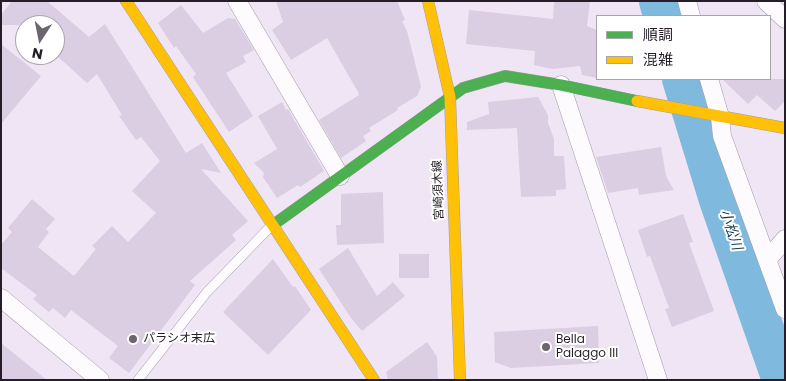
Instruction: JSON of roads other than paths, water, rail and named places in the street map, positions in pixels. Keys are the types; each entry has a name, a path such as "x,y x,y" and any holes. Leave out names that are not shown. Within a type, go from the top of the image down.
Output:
{"street":[{"path":"126,1 374,380"},
{"path":"237,1 340,176"},
{"name":"宮崎須木線","path":"428,1 450,97 460,380"},
{"path":"687,1 691,15"},
{"path":"766,1 785,19"},
{"path":"273,225 462,88 505,76 785,128"},
{"path":"709,80 722,136 785,309"},
{"path":"561,85 658,380"},
{"path":"767,260 785,240"},
{"path":"1,298 100,380"}],"lane":[{"path":"138,380 207,292 273,225"}],"waterway":[{"name":"小松川","path":"659,1 663,15"},
{"name":"小松川","path":"682,80 719,200 782,380"}],"place":[{"name":"パラシオ末広","path":"133,339"},
{"name":"Bella Palaggo III","path":"546,347"}]}
